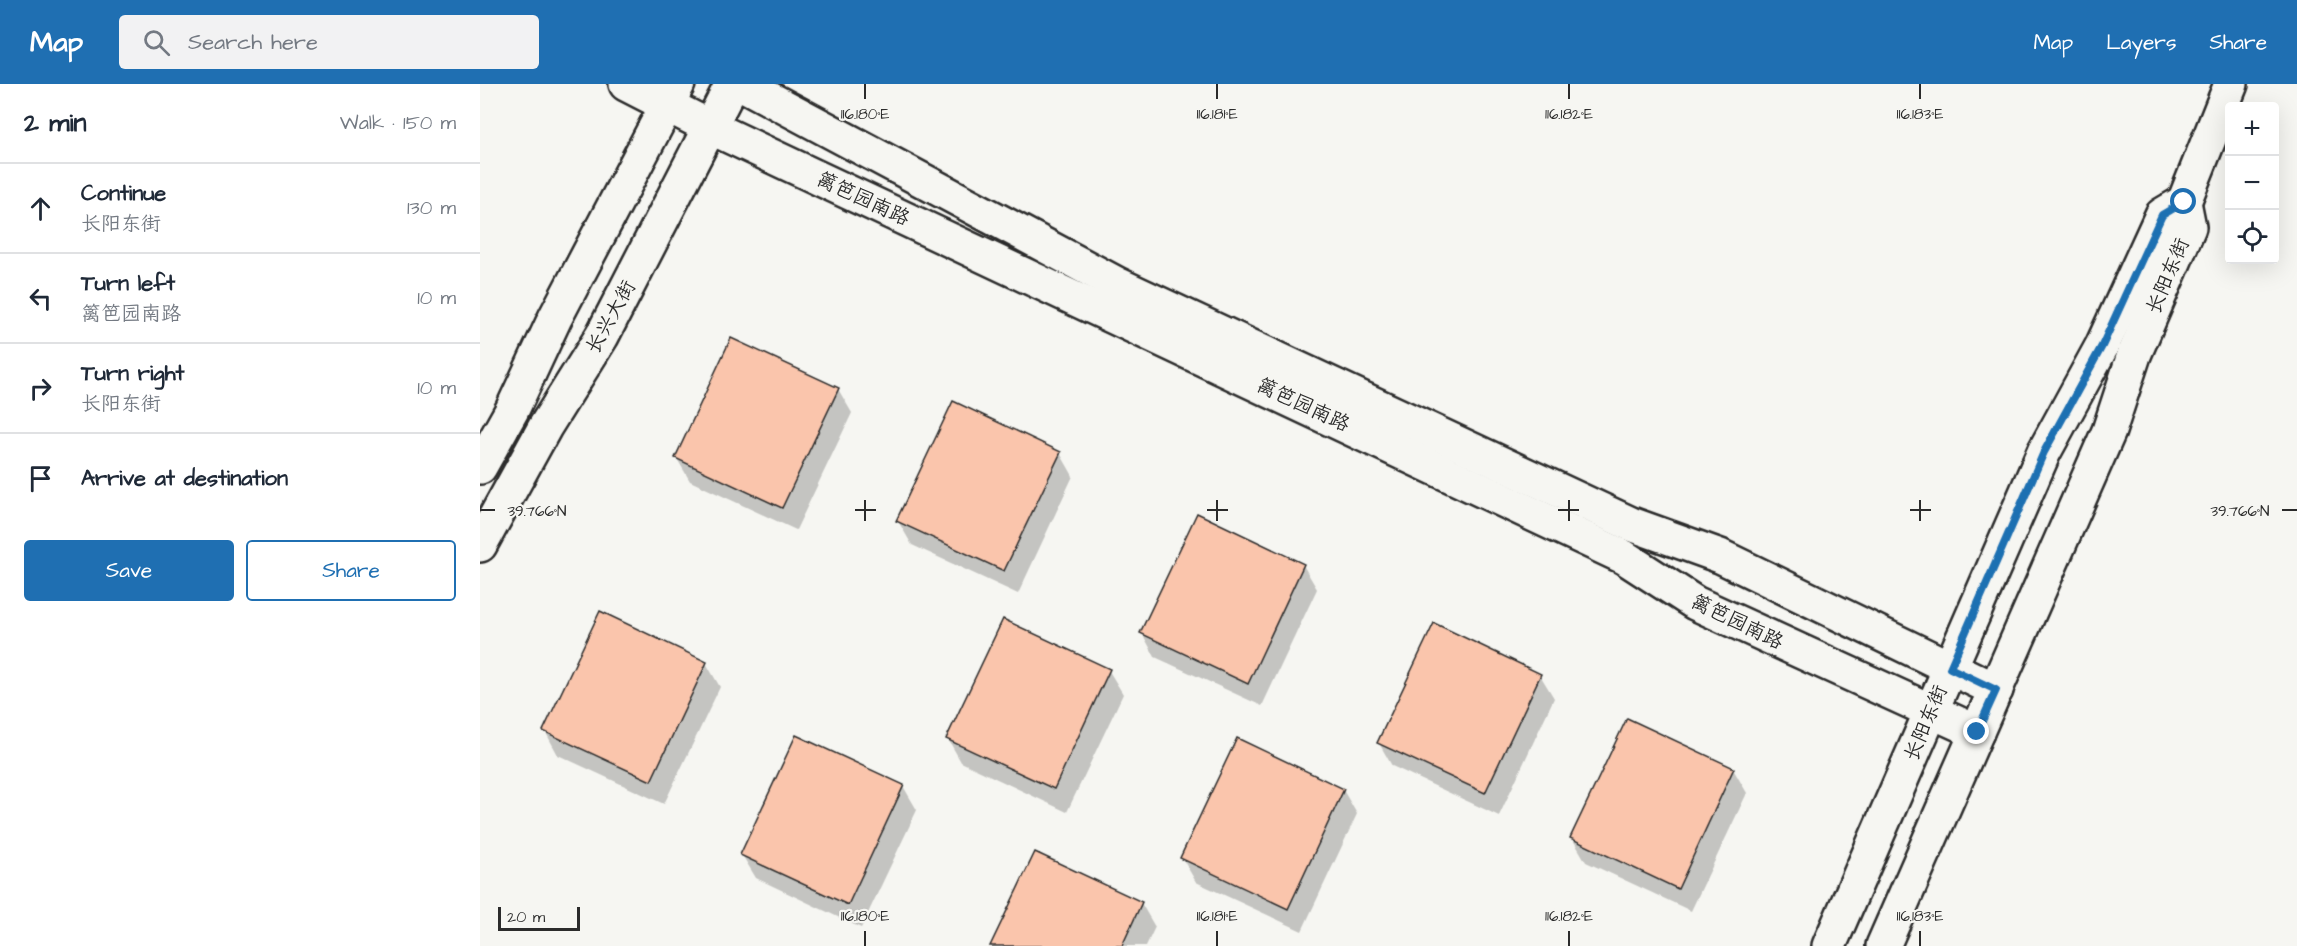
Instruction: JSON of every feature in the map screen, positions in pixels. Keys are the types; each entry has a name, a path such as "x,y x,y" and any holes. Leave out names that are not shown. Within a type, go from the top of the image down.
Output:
{"street":[{"name":"篱笆园南路","path":"626,84 672,94 710,127 1613,552 1695,603 1977,732"},
{"name":"长兴大街","path":"480,545 545,427 602,336 732,84"},
{"name":"篱笆园南路","path":"742,84 1119,285 1631,524 1720,556 1996,690"},
{"path":"2184,202 2231,84"},
{"path":"480,467 512,410 555,318 672,94"},
{"name":"长阳东街","path":"1829,946 2044,452 2102,346 2162,215 2184,202 2189,226 2134,355 2109,431 1883,946"}],"building":[{"path":"731,338 839,388 782,508 675,458"},
{"path":"953,401 1061,452 1004,571 896,521"},
{"path":"1197,513 1304,564 1248,684 1140,633"},
{"path":"600,611 707,662 651,781 543,731"},
{"path":"1003,619 1110,669 1054,789 946,739"},
{"path":"1434,623 1541,674 1485,793 1377,743"},
{"path":"1627,718 1734,768 1678,889 1570,838"},
{"path":"796,735 904,785 848,905 740,855"},
{"path":"1237,738 1344,789 1288,909 1180,858"},
{"path":"1035,852 1142,902 1122,946 990,946"}],"route":[{"path":"1977,732 1996,690 1950,668 2044,452 2102,346 2162,215 2184,202"}]}
